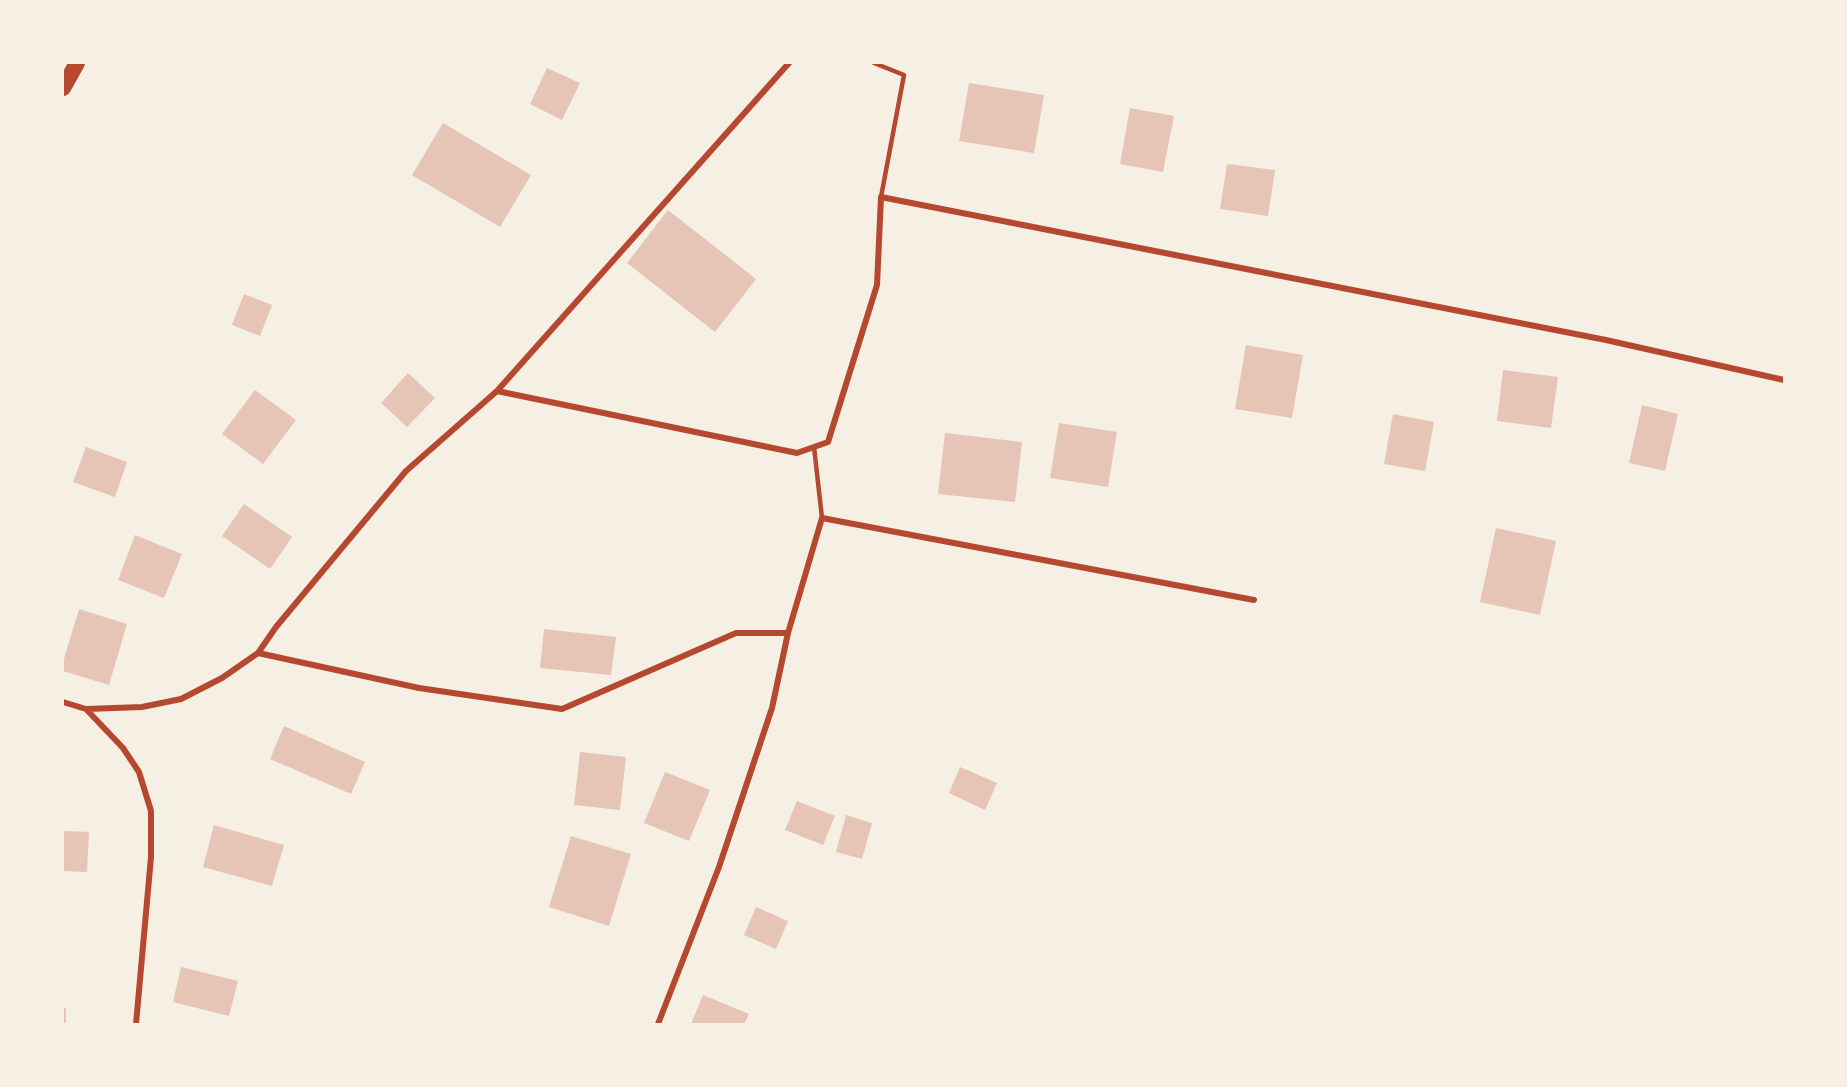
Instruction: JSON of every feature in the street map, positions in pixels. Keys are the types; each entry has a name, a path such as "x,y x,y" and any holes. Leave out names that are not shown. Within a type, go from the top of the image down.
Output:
{"highway":[{"path":"63,88 77,63"}],"street":[{"path":"63,702 86,709 142,707 182,699 222,678 258,653 276,627 406,471 497,391 789,63"},
{"path":"497,391 797,453 828,442 877,285 881,197 1606,340 1784,380"},
{"path":"658,1024 719,867 772,708 788,633 822,518 1254,600"},
{"path":"258,653 419,688 562,709 736,633 788,633"},
{"path":"86,709 123,748 139,772 151,811 151,857 136,1024"}],"lane":[{"path":"874,63 904,75 881,197"},
{"path":"814,447 822,518"}],"building":[{"path":"547,68 580,83 562,120 530,104"},
{"path":"969,83 1044,95 1034,153 959,141"},
{"path":"1130,108 1174,116 1163,172 1120,164"},
{"path":"443,123 531,175 500,227 412,175"},
{"path":"1227,164 1275,170 1268,216 1220,209"},
{"path":"668,210 756,279 715,332 627,263"},
{"path":"244,294 272,305 260,336 232,325"},
{"path":"1246,345 1303,355 1292,418 1235,409"},
{"path":"1503,370 1558,377 1551,428 1497,421"},
{"path":"408,373 435,398 407,427 381,403"},
{"path":"255,390 296,420 263,464 222,434"},
{"path":"1642,405 1678,414 1665,471 1629,463"},
{"path":"1393,414 1434,422 1425,471 1384,464"},
{"path":"1059,423 1117,432 1108,487 1050,478"},
{"path":"945,433 1022,442 1015,502 938,494"},
{"path":"86,447 127,462 115,497 73,482"},
{"path":"244,504 292,537 270,569 222,536"},
{"path":"1496,528 1556,541 1540,615 1480,602"},
{"path":"135,535 182,554 164,598 118,580"},
{"path":"79,609 127,624 109,685 63,671 63,662"},
{"path":"544,629 616,637 611,675 540,668"},
{"path":"284,726 365,762 351,794 270,759"},
{"path":"580,752 626,757 620,810 574,805"},
{"path":"960,767 997,783 985,810 949,793"},
{"path":"665,772 710,790 689,841 644,823"},
{"path":"797,801 835,816 823,845 785,830"},
{"path":"846,815 872,823 862,859 836,852"},
{"path":"214,825 284,845 272,886 203,867"},
{"path":"63,831 89,832 87,872 63,871"},
{"path":"571,836 631,854 609,926 549,907"},
{"path":"756,907 788,921 776,949 744,935"},
{"path":"181,967 238,981 229,1016 173,1002"},
{"path":"703,995 749,1014 744,1024 691,1024"},
{"path":"63,1008 66,1008 66,1024 63,1024"}]}
